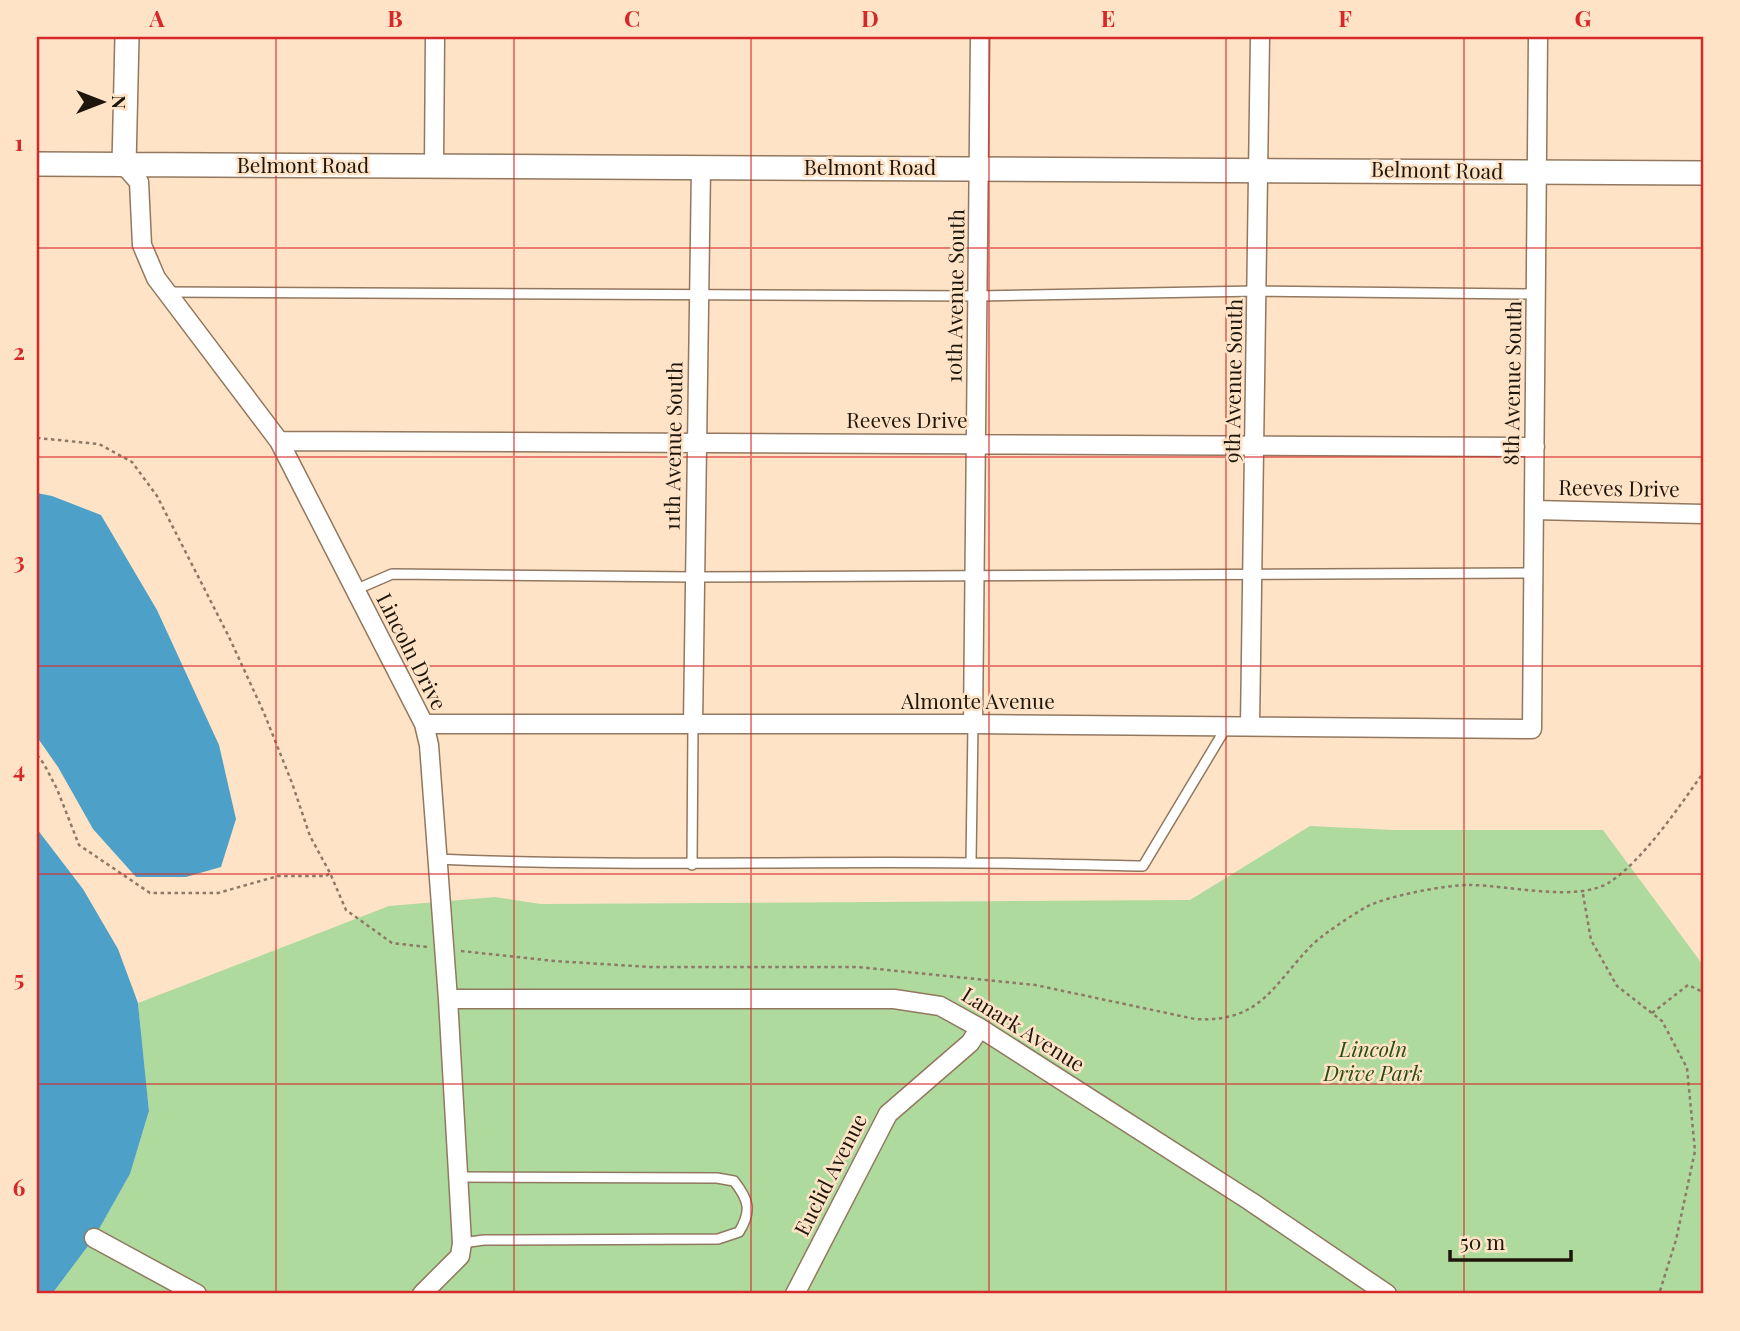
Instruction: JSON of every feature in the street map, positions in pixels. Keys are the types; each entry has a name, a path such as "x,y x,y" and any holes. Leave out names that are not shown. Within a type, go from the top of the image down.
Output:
{"street":[{"path":"124,165 127,37"},
{"path":"434,166 435,37"},
{"name":"10th Avenue South","path":"973,724 980,169 979,37"},
{"name":"9th Avenue South","path":"1250,726 1260,37"},
{"name":"8th Avenue South","path":"1532,729 1538,37"},
{"name":"Belmont Road","path":"37,164 1703,173"},
{"name":"Lincoln Drive","path":"124,165 139,182 142,245 156,278 279,441 424,724 429,745 448,999 462,1243"},
{"name":"11th Avenue South","path":"693,724 701,168"},
{"name":"Reeves Drive","path":"279,441 1535,447"},
{"name":"Reeves Drive","path":"1534,510 1703,514"},
{"name":"Almonte Avenue","path":"424,724 973,724 1532,729"},
{"name":"Lanark Avenue","path":"448,999 894,999 940,1006 979,1028 1250,1201 1387,1294"},
{"name":"Euclid Avenue","path":"794,1294 888,1114 970,1043 979,1028"},
{"path":"94,1238 197,1294"},
{"path":"422,1294 460,1256 462,1243"}],"lane":[{"path":"167,292 978,296 1258,291 1537,294"},
{"path":"354,591 392,575 695,577 1533,573"},
{"path":"692,864 693,724"},
{"path":"971,863 973,724"},
{"path":"437,859 526,863 971,863 1143,866 1227,726"},
{"path":"458,1177 717,1178 734,1181 745,1195 748,1218 739,1233 718,1239 484,1240 462,1243"}],"path":[{"path":"37,755 57,789 79,845 150,894 218,894 278,876 326,876 330,873"},
{"path":"1583,893 1591,940 1610,975 1617,986 1662,1021 1687,1068 1695,1151 1675,1240 1659,1294"},
{"path":"1652,1013 1688,985 1703,992"}],"green space":[{"name":"Lincoln Drive Park","path":"1310,826 1394,830 1603,830 1703,965 1703,1294 52,1294 94,1238 130,1174 149,1111 138,1003 389,906 495,897 541,904 1190,900"}],"water":[{"path":"37,493 101,515 157,610 219,745 236,819 221,867 186,877 136,877 93,829 58,767 37,737"},
{"path":"37,829 83,889 118,949 138,1003 149,1111 130,1174 94,1238 52,1294 37,1294"}]}
